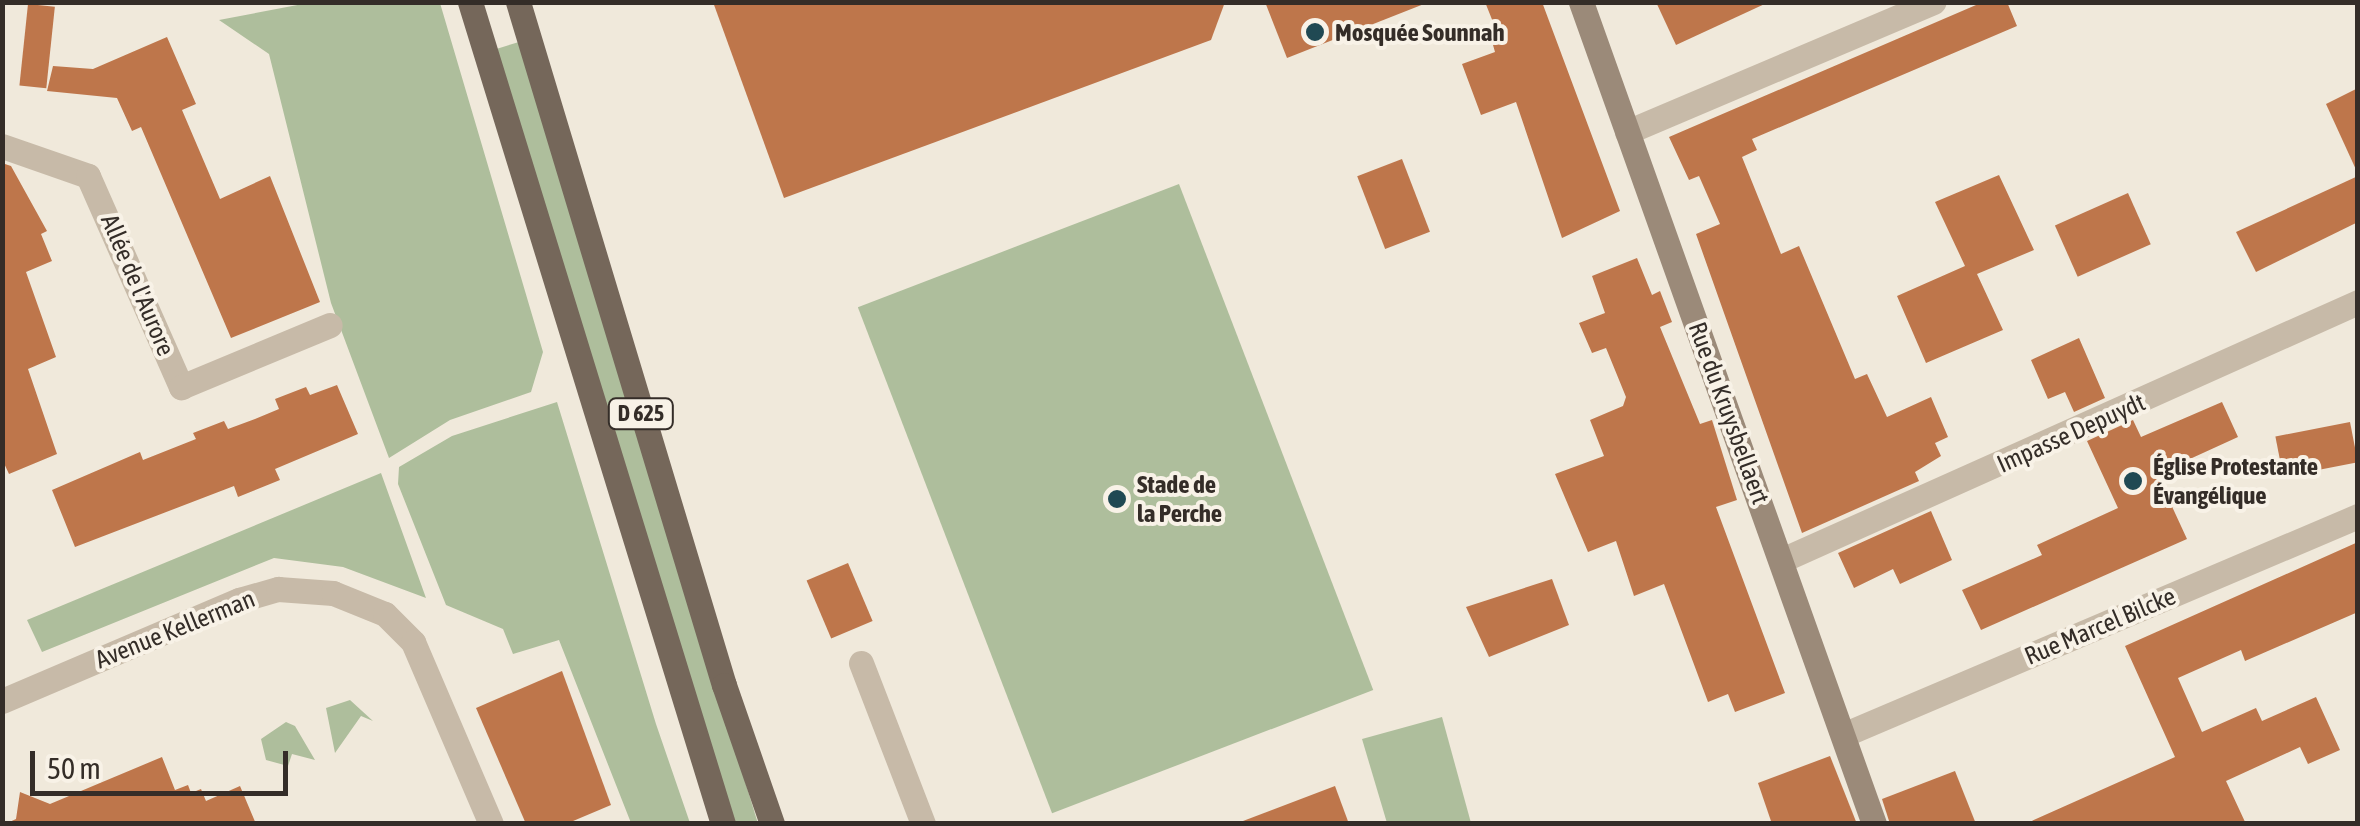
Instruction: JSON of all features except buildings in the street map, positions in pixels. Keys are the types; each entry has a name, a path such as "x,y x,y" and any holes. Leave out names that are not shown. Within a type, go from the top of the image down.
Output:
{"main road":[{"name":"D 625","path":"470,2 722,824"},
{"name":"D 625","path":"518,2 724,685 772,824"}],"street":[{"name":"Rue du Kruysbellaert","path":"1581,2 1874,824"},
{"path":"1627,132 1934,2"},
{"name":"Allée de l'Aurore","path":"2,146 71,164 88,176 182,387 330,325"},
{"name":"Impasse Depuydt","path":"1782,560 2358,302"},
{"name":"Rue Marcel Bilcke","path":"1843,736 2358,516"},
{"name":"Avenue Kellerman","path":"2,701 258,594 298,588 352,598 396,621 413,642 490,824"},
{"path":"861,663 923,824"}],"green space":[{"path":"308,3 440,3 543,352 531,392 450,420 389,458 331,303 269,54 219,20"},
{"path":"519,42 758,824 730,824 493,50"},
{"name":"Stade de la Perche","path":"1179,184 1373,690 1052,813 858,307"},
{"path":"557,402 690,823 631,823 559,640 513,654 503,629 446,605 398,484 399,467 452,436"},
{"path":"381,473 426,598 343,567 274,558 42,652 27,620"},
{"path":"350,700 373,721 361,716 335,753 326,708"},
{"path":"1442,717 1471,823 1387,823 1362,739"},
{"path":"286,722 295,726 315,760 292,754 288,766 266,760 261,739"}],"place":[{"name":"Mosquée Sounnah","path":"1315,32"},
{"name":"Église Protestante Évangélique","path":"2133,481"},
{"name":"Stade de la Perche","path":"1117,499"}]}
